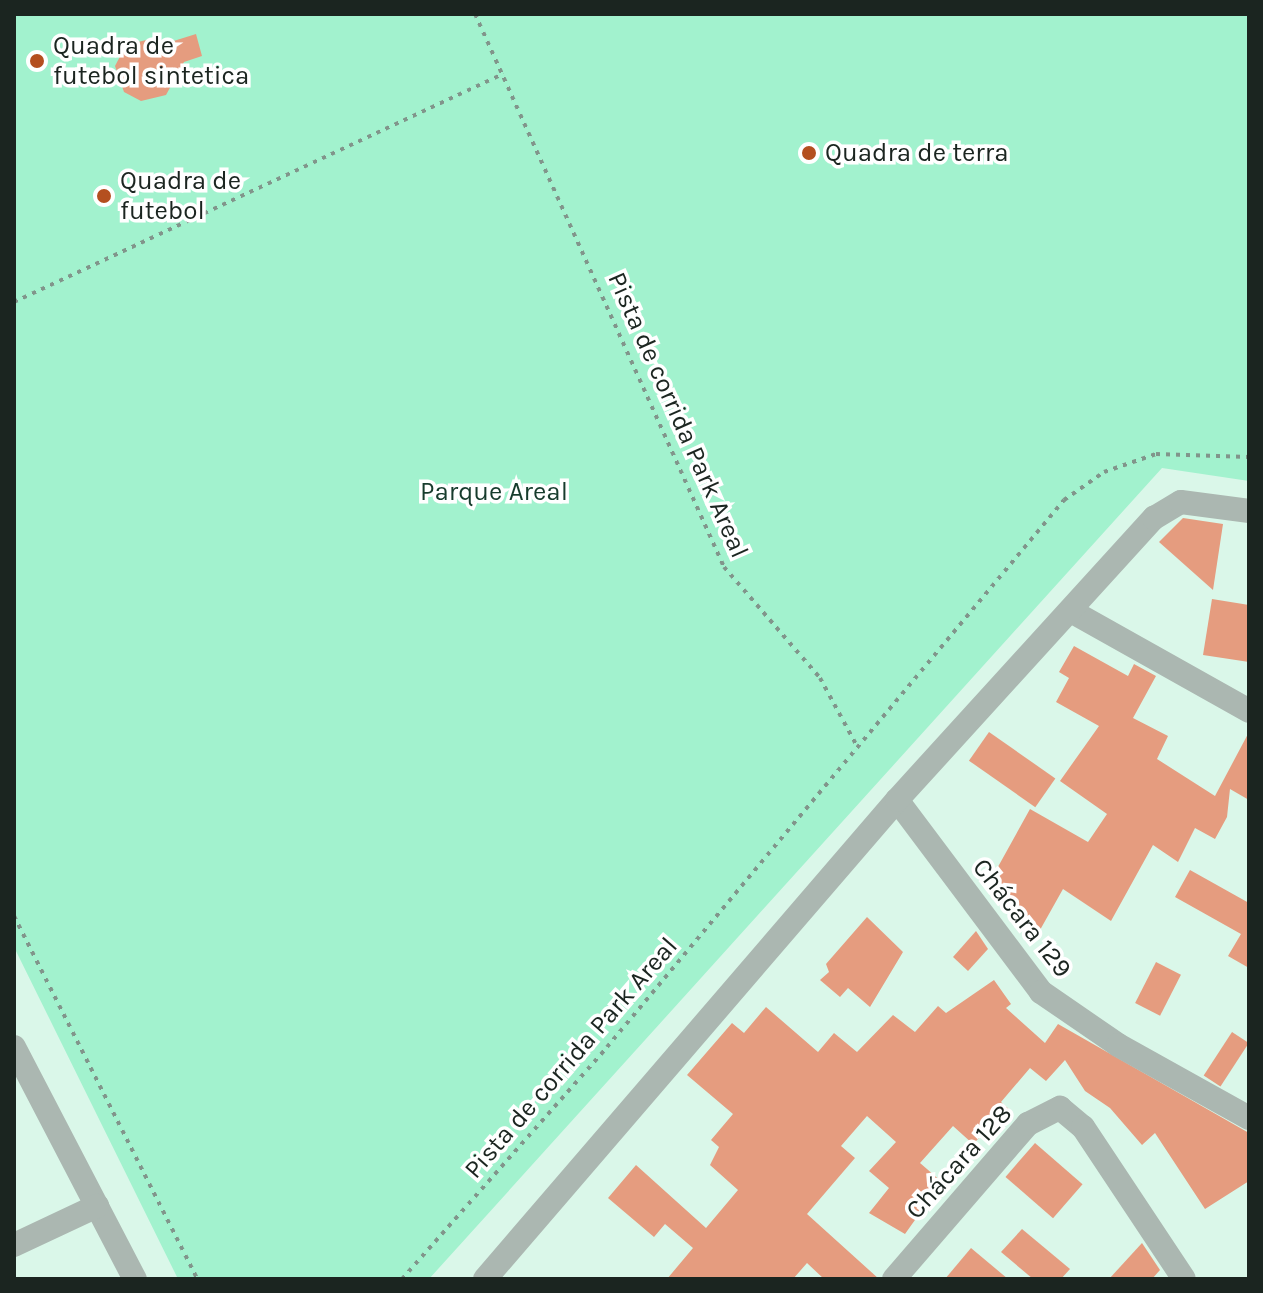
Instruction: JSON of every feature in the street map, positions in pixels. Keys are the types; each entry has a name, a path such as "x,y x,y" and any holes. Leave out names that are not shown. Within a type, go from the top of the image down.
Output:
{"street":[{"path":"485,1279 897,800 1169,505 1249,511"},
{"path":"1071,611 1249,711"},
{"name":"Chácara 129","path":"897,800 1041,992 1118,1045 1249,1118"},
{"path":"14,1047 135,1279"},
{"name":"Chácara 128","path":"894,1279 1028,1124 1060,1108 1083,1127 1184,1279"},
{"path":"14,1245 97,1206"}],"path":[{"name":"Pista de corrida Park Areal","path":"475,14 724,567 820,678 858,748"},
{"path":"14,302 503,74"},
{"name":"Pista de corrida Park Areal","path":"402,1279 858,748 1064,500 1104,472 1156,454 1249,457"},
{"path":"14,916 197,1279"}],"green space":[{"name":"Parque Areal","path":"14,14 1249,14 1249,481 1162,468 429,1279 178,1279 14,947"}],"building":[{"path":"196,34 202,56 184,62 166,95 141,101 124,92 115,66 126,45 150,39 164,44"},
{"path":"1183,518 1223,524 1213,590 1159,542"},
{"path":"1212,599 1249,605 1249,662 1203,655"},
{"path":"1074,646 1128,676 1134,664 1156,676 1133,718 1168,736 1157,759 1215,796 1249,732 1249,800 1230,789 1227,817 1215,839 1195,828 1178,862 1153,845 1111,921 1063,889 1040,930 1011,914 1019,900 989,883 1030,809 1088,842 1107,814 1060,781 1099,726 1056,702 1069,678 1059,672"},
{"path":"989,732 1055,778 1035,807 969,761"},
{"path":"1190,870 1249,903 1249,968 1228,956 1241,934 1175,897"},
{"path":"867,917 903,952 870,1007 848,988 840,997 820,980 829,972 826,964"},
{"path":"976,931 988,949 968,971 953,957"},
{"path":"1156,962 1181,975 1160,1016 1135,1003"},
{"path":"994,980 1011,1004 1006,1008 1045,1043 1058,1024 1249,1133 1249,1181 1205,1209 1155,1133 1142,1145 1110,1108 1085,1091 1065,1060 1046,1081 1030,1068 1001,1102 1012,1112 991,1136 986,1131 973,1144 953,1126 920,1163 942,1182 905,1234 869,1213 889,1188 869,1171 896,1142 867,1116 841,1146 855,1158 807,1214 879,1279 824,1279 807,1263 793,1279 667,1279 693,1248 665,1224 654,1237 608,1198 636,1165 706,1228 738,1190 710,1165 719,1147 711,1140 733,1114 687,1075 732,1023 744,1033 766,1007 818,1052 834,1033 857,1052 893,1015 915,1032 938,1006 946,1013"},
{"path":"1232,1032 1249,1043 1220,1087 1204,1076"},
{"path":"1035,1143 1083,1184 1053,1218 1005,1177"},
{"path":"1022,1229 1070,1269 1061,1279 1033,1279 1001,1252"},
{"path":"1142,1243 1160,1270 1152,1279 1109,1279"},
{"path":"971,1248 1008,1279 945,1279"}],"place":[{"name":"Quadra de futebol sintetica","path":"37,61"},
{"name":"Quadra de terra","path":"809,153"},
{"name":"Quadra de futebol","path":"104,196"}]}
